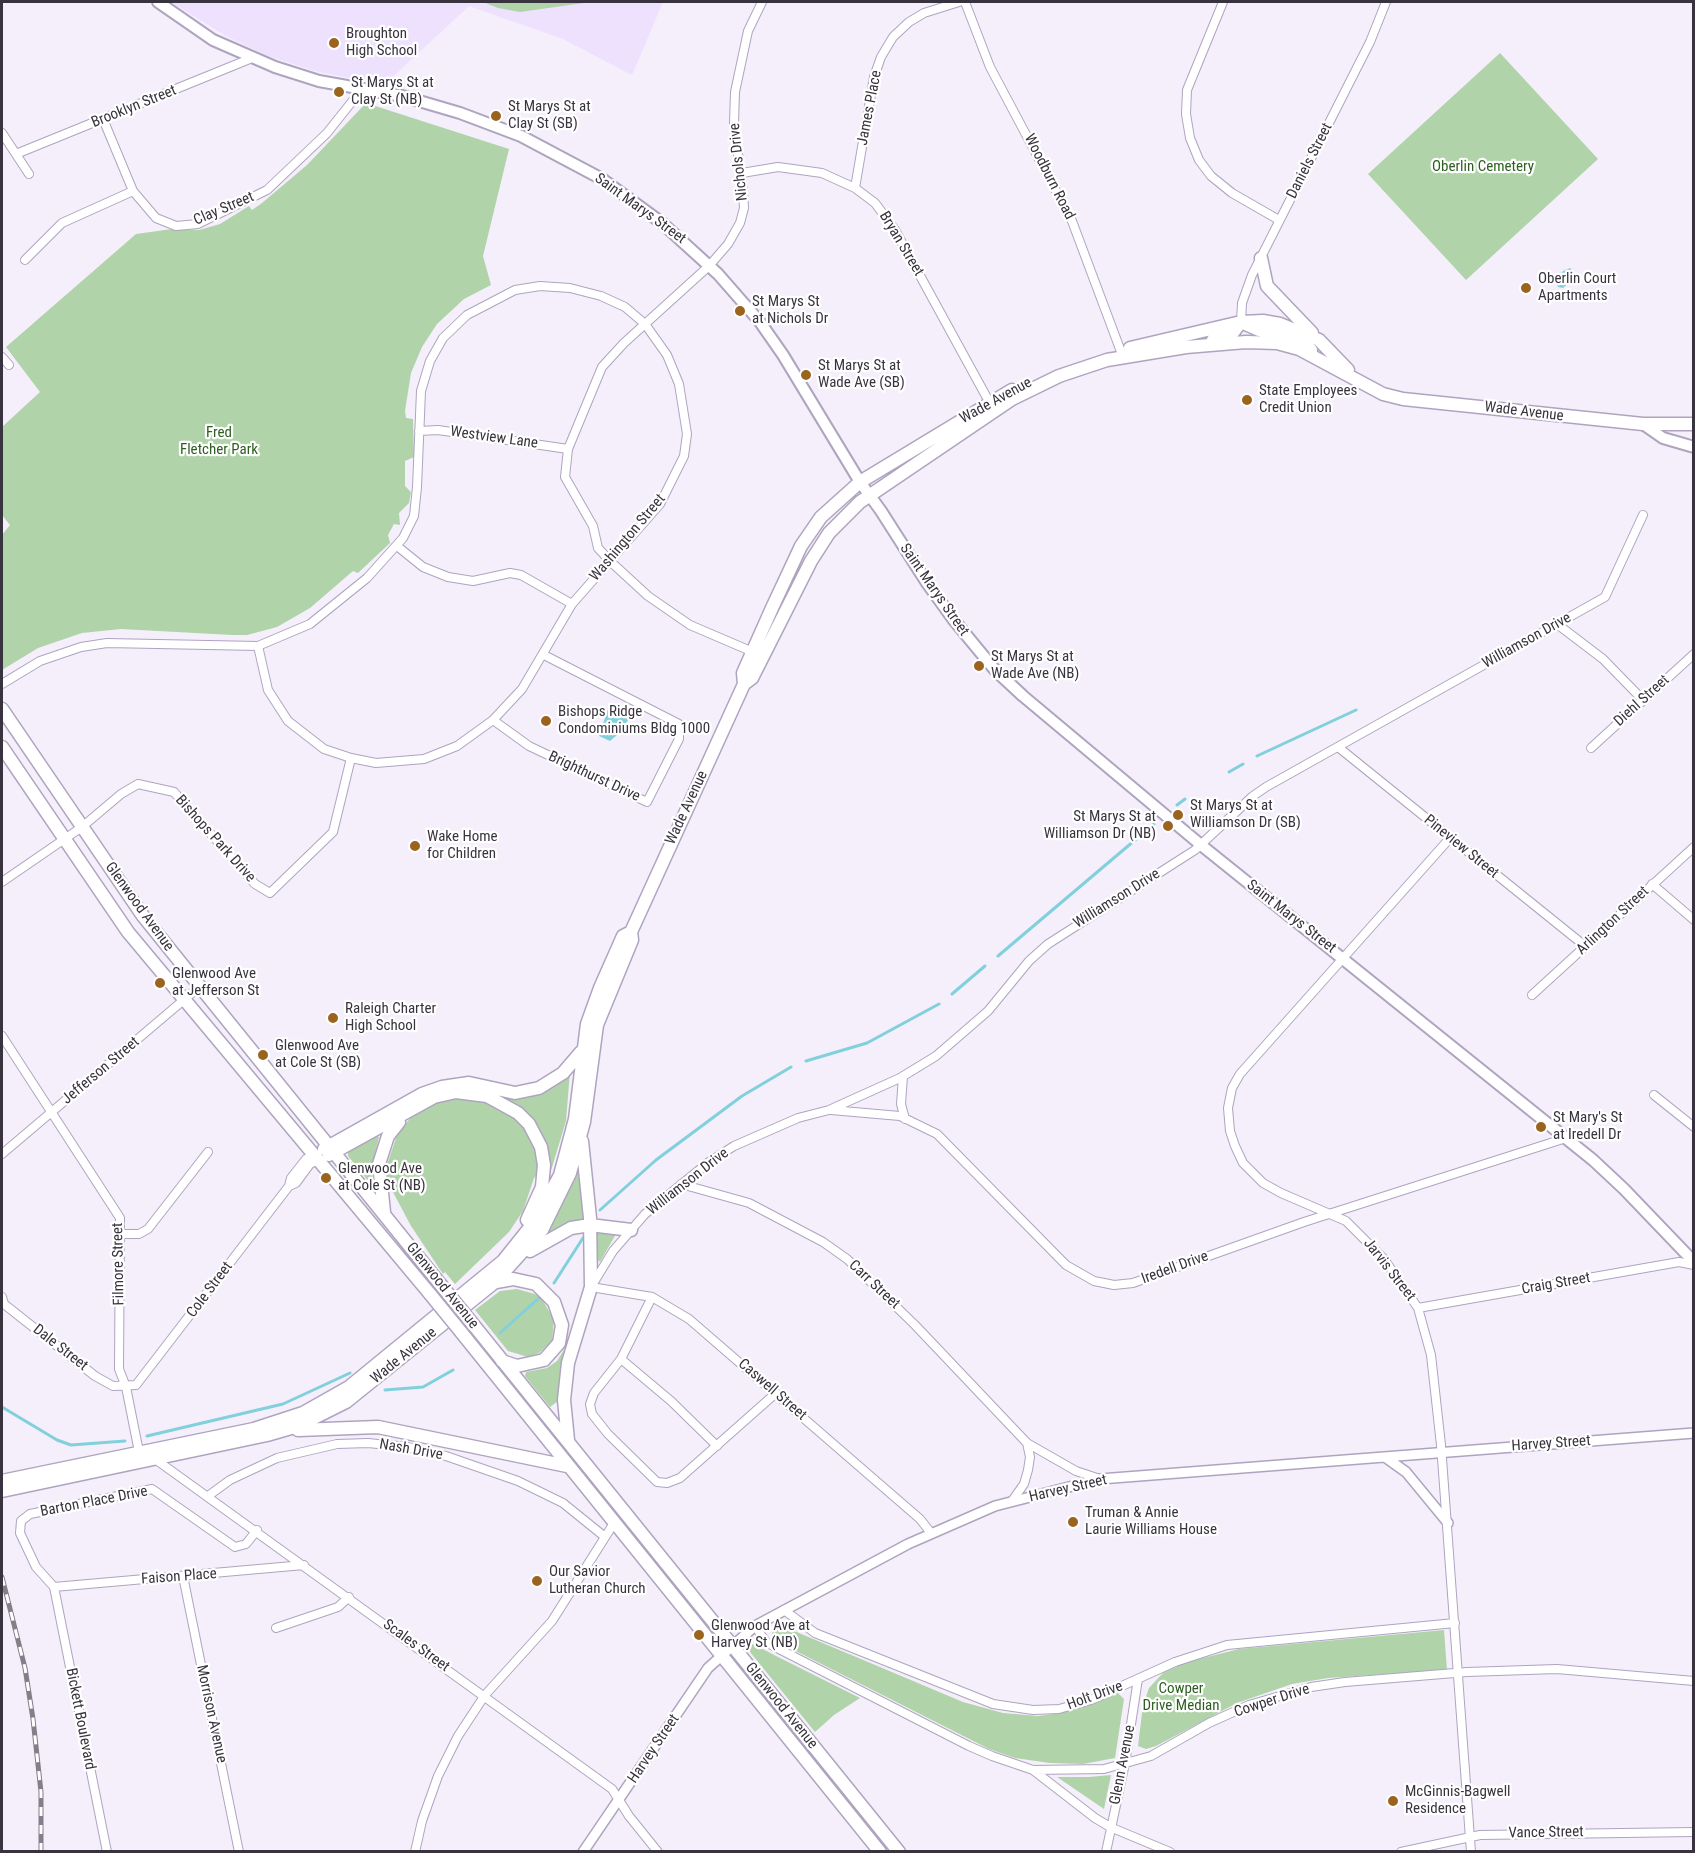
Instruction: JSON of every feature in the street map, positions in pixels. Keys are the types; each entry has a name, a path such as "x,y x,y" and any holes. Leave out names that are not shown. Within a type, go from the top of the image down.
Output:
{"main road":[{"name":"Saint Marys Street","path":"159,2 213,40 252,58 319,81 402,96 460,113 554,152 630,198 684,242 738,295 783,355 860,482 953,619 996,670 1023,696 1201,845 1566,1138 1624,1188 1694,1263"},
{"path":"1261,258 1267,286 1319,340"},
{"name":"Wade Avenue","path":"744,684 743,673 810,531 831,505 860,482 1058,369 1241,322 1280,324 1319,340 1358,380"},
{"path":"1186,347 1232,334 1241,322 1258,330 1292,337 1305,344 1321,358"},
{"name":"Wade Avenue","path":"1122,353 1246,342 1277,344 1321,358 1383,394 1407,400 1643,424 1694,424"},
{"name":"Wade Avenue","path":"2,1481 270,1425 318,1406 349,1387 479,1282 525,1236 544,1207 566,1156 575,1119 582,1052 591,1011 600,988 623,936 630,932 744,684 752,678 784,611 819,547 840,519 869,495 991,407"},
{"path":"1643,424 1663,438 1694,447"},
{"name":"Glenwood Avenue","path":"2,709 143,916 899,1851"},
{"name":"Glenwood Avenue","path":"2,747 128,932 318,1156 880,1851"},
{"name":"Wade Avenue","path":"2,1491 282,1432 346,1402 495,1282 521,1256 555,1207 570,1173 581,1136 597,1025 632,940 630,932"},
{"path":"332,1150 422,1094 442,1087 469,1083 515,1093 539,1088 563,1073 582,1052"},
{"path":"318,1156 404,1116 434,1097 466,1092 495,1099 511,1107 524,1119 538,1139 544,1165 542,1187 524,1224 525,1236"},
{"path":"385,1214 378,1164 388,1136 404,1116"},
{"path":"571,1446 566,1432 564,1400 568,1363 591,1287 590,1225 581,1136"},
{"path":"521,1256 562,1231 590,1225 631,1230"},
{"path":"495,1282 513,1279 529,1281 549,1295 558,1309 562,1325 562,1335 554,1351"},
{"path":"502,1361 517,1366 536,1364 554,1351 564,1342 591,1287"},
{"path":"534,1424 564,1400"},
{"path":"282,1432 353,1426 378,1427 567,1466"}],"street":[{"name":"Nichols Drive","path":"753,652 690,625 648,596 611,562 598,548 593,526 565,477 568,449 602,367 709,266 728,244 742,216 742,173 734,123 735,92 748,30 762,2"},
{"name":"James Place","path":"855,188 874,77 881,57 893,38 909,22 931,10 960,2"},
{"name":"Woodburn Road","path":"965,2 990,67 1072,221 1122,353"},
{"path":"1223,2 1187,90 1186,114 1190,138 1199,160 1211,176 1232,193 1280,220"},
{"name":"Daniels Street","path":"1241,322 1244,293 1370,42 1386,2"},
{"name":"Brooklyn Street","path":"16,154 252,58"},
{"name":"Clay Street","path":"103,119 133,190 156,218 176,226 198,224 267,190 327,133 362,90"},
{"path":"2,133 29,174"},
{"name":"Bryan Street","path":"742,173 778,168 799,168 836,178 855,188 875,203 896,230 991,407"},
{"path":"25,260 62,223 133,190"},
{"name":"Washington Street","path":"2,684 40,661 81,647 107,643 258,646 295,632 331,609 397,546 414,516 421,391 430,361 443,338 467,315 515,290 540,286 570,288 601,296 625,307 645,324 667,355 679,384 687,434 684,456 660,504 572,604 522,689 494,720 457,746 424,759 374,762 324,750 288,721 268,690 258,646"},
{"path":"2,357 9,365"},
{"name":"Westview Lane","path":"419,431 438,430 568,449"},
{"name":"Williamson Drive","path":"591,1287 631,1230 681,1184 709,1162 757,1134 798,1118 829,1110 903,1076 965,1033 988,1011 1029,961 1048,944 1201,845 1253,796 1605,597 1643,515"},
{"path":"397,546 423,567 448,577 473,581 510,573 521,574 572,604"},
{"path":"1557,624 1617,672 1643,700"},
{"name":"Diehl Street","path":"1591,748 1694,654"},
{"name":"Brighthurst Drive","path":"494,720 529,746 646,802 679,739 679,724 544,655"},
{"name":"Pineview Street","path":"1338,747 1585,946"},
{"name":"Bishops Park Drive","path":"82,827 121,794 138,784 174,792 255,884 270,893 333,832 351,758"},
{"path":"2,882 82,827"},
{"name":"Jarvis Street","path":"1450,838 1240,1074 1232,1088 1228,1108 1230,1131 1243,1163 1263,1183 1346,1221 1384,1258 1418,1308 1435,1379 1472,1851"},
{"name":"Arlington Street","path":"1532,995 1694,847"},
{"path":"1652,884 1694,920"},
{"name":"Jefferson Street","path":"2,1154 199,987"},
{"name":"Filmore Street","path":"2,1036 118,1213 121,1234 119,1369 126,1387 139,1452"},
{"path":"903,1076 901,1104 905,1119"},
{"path":"1654,1095 1694,1127"},
{"name":"Iredell Drive","path":"829,1110 905,1119 937,1134 1066,1265 1094,1281 1114,1285 1133,1283 1304,1222 1566,1138"},
{"path":"121,1234 139,1234 148,1229 208,1152"},
{"name":"Cole Street","path":"126,1387 136,1385 146,1375 289,1186 306,1159 318,1156"},
{"name":"Carr Street","path":"681,1184 749,1203 799,1228 847,1259 915,1325 1027,1443 1076,1471 1100,1479"},
{"name":"Craig Street","path":"1418,1308 1679,1262 1694,1263"},
{"name":"Caswell Street","path":"591,1287 652,1297 689,1318 920,1519 931,1533"},
{"name":"Dale Street","path":"2,1297 4,1304 95,1376 113,1386 126,1387"},
{"path":"652,1297 621,1359 594,1393 590,1404 592,1413 608,1434 657,1482 667,1483 680,1478 776,1393"},
{"path":"621,1359 671,1401 717,1446"},
{"name":"Harvey Street","path":"583,1851 708,1668 755,1626 931,1533 1012,1501 1100,1479 1694,1433"},
{"name":"Nash Drive","path":"208,1496 230,1480 277,1458 337,1444 368,1443 408,1447 446,1456 518,1481 563,1503 605,1537"},
{"path":"1012,1501 1024,1484 1028,1470 1030,1457 1027,1443"},
{"path":"1385,1457 1406,1472 1448,1523"},
{"name":"Scales Street","path":"155,1459 257,1530 612,1789 620,1798 629,1816 658,1851"},
{"name":"Barton Place Drive","path":"54,1587 36,1567 20,1533 21,1521 30,1514 152,1489 235,1547 246,1544 257,1530"},
{"path":"414,1851 438,1776 458,1736 485,1695 552,1621 614,1523"},
{"name":"Faison Place","path":"54,1587 304,1565"},
{"name":"Morrison Avenue","path":"183,1576 239,1851"},
{"name":"Bickett Boulevard","path":"54,1587 107,1851"},
{"path":"276,1628 338,1607 349,1597"},
{"name":"Holt Drive","path":"784,1610 815,1633 993,1704 1013,1709 1059,1709 1090,1700 1174,1662 1227,1645 1455,1623"},
{"name":"Cowper Drive","path":"755,1626 766,1642 775,1647 969,1746 1033,1770 1085,1770 1151,1756 1209,1723 1272,1697 1345,1682 1459,1673 1557,1669 1694,1681"},
{"name":"Glenn Avenue","path":"1106,1851 1125,1763 1138,1679"},
{"path":"1033,1770 1110,1827 1170,1851"},
{"name":"Vance Street","path":"1401,1851 1470,1836 1526,1833 1694,1832"}],"shaded area":[{"name":"Broughton High School","path":"171,2 663,2 632,75 563,39 469,6 384,85 315,71 268,56 226,36"}],"green space":[{"path":"483,2 591,2 520,12 498,8"},
{"name":"Oberlin Cemetery","path":"1500,53 1598,159 1466,280 1368,174"},
{"name":"Fred Fletcher Park","path":"366,103 509,149 483,256 491,285 464,299 437,324 422,347 411,373 405,411 406,418 413,419 414,457 405,461 405,486 411,492 409,503 399,513 400,525 394,524 388,535 390,543 358,573 353,571 310,608 277,627 247,635 121,629 82,633 38,648 2,670 2,535 10,525 2,515 2,427 40,392 6,347 136,234 172,229 199,230 220,224 249,206 252,210 307,165"},
{"path":"570,1072 566,1121 550,1174 522,1110 501,1096 546,1090"},
{"path":"465,1096 499,1105 526,1127 534,1142 539,1173 534,1178 523,1211 509,1232 455,1284 445,1272 443,1274 411,1226 386,1179 386,1168 398,1132 415,1113 441,1100"},
{"path":"377,1135 379,1137 372,1166 372,1181 369,1182 348,1156 348,1151"},
{"path":"580,1165 587,1221 550,1233 549,1231"},
{"path":"595,1233 616,1234 600,1262 597,1259"},
{"path":"517,1289 535,1294 542,1299 554,1320 552,1341 539,1353 528,1357 508,1351 475,1310 500,1291"},
{"path":"565,1348 568,1349 558,1401 550,1407 525,1376 526,1372 547,1368 557,1361"},
{"name":"Cowper Drive Median","path":"780,1625 963,1702 1003,1713 1038,1716 1060,1713 1118,1693 1124,1699 1115,1758 1083,1764 1050,1763 1015,1758 989,1749 776,1641 772,1633"},
{"name":"Cowper Drive Median","path":"1444,1630 1447,1670 1328,1678 1292,1684 1237,1703 1156,1746 1146,1749 1138,1746 1143,1705 1149,1688 1164,1672 1187,1662 1239,1649"},
{"path":"753,1644 860,1698 834,1715 815,1732 750,1652 750,1645"},
{"path":"1111,1775 1104,1809 1057,1777 1089,1777"}],"water":[{"path":"1570,268 1577,276 1563,288 1558,287 1555,280 1563,271"},
{"path":"608,709 626,715 628,720 622,731 610,741 599,736"}],"waterway":[{"path":"1257,756 1356,710"},
{"path":"1229,772 1243,764"},
{"path":"1177,805 1185,799"},
{"path":"998,956 1154,824"},
{"path":"952,994 985,966"},
{"path":"806,1061 867,1043 939,1004"},
{"path":"600,1210 656,1160 742,1096 791,1067"},
{"path":"554,1283 583,1238"},
{"path":"500,1333 539,1298"},
{"path":"385,1390 423,1387 453,1370"},
{"path":"147,1436 283,1404 350,1373"},
{"path":"2,1407 57,1440 71,1445 125,1441"}],"railway":[{"path":"2,1577 25,1668 33,1719 41,1792 41,1852"}],"place":[{"name":"Broughton High School","path":"334,43"},
{"name":"St Marys St at Clay St (NB)","path":"339,92"},
{"name":"St Marys St at Clay St (SB)","path":"496,116"},
{"name":"Oberlin Court Apartments","path":"1526,288"},
{"name":"St Marys St at Nichols Dr","path":"740,311"},
{"name":"St Marys St at Wade Ave (SB)","path":"806,375"},
{"name":"State Employees Credit Union","path":"1247,400"},
{"name":"St Marys St at Wade Ave (NB)","path":"979,666"},
{"name":"Bishops Ridge Condominiums Bldg 1000","path":"546,721"},
{"name":"St Marys St at Williamson Dr (SB)","path":"1178,815"},
{"name":"St Marys St at Williamson Dr (NB)","path":"1168,826"},
{"name":"Wake Home for Children","path":"415,846"},
{"name":"Glenwood Ave at Jefferson St","path":"160,983"},
{"name":"Raleigh Charter High School","path":"333,1018"},
{"name":"Glenwood Ave at Cole St (SB)","path":"263,1055"},
{"name":"St Mary's St at Iredell Dr","path":"1541,1127"},
{"name":"Glenwood Ave at Cole St (NB)","path":"326,1178"},
{"name":"Truman & Annie Laurie Williams House","path":"1073,1522"},
{"name":"Our Savior Lutheran Church","path":"537,1581"},
{"name":"Glenwood Ave at Harvey St (NB)","path":"699,1635"},
{"name":"McGinnis-Bagwell Residence","path":"1393,1801"}]}
